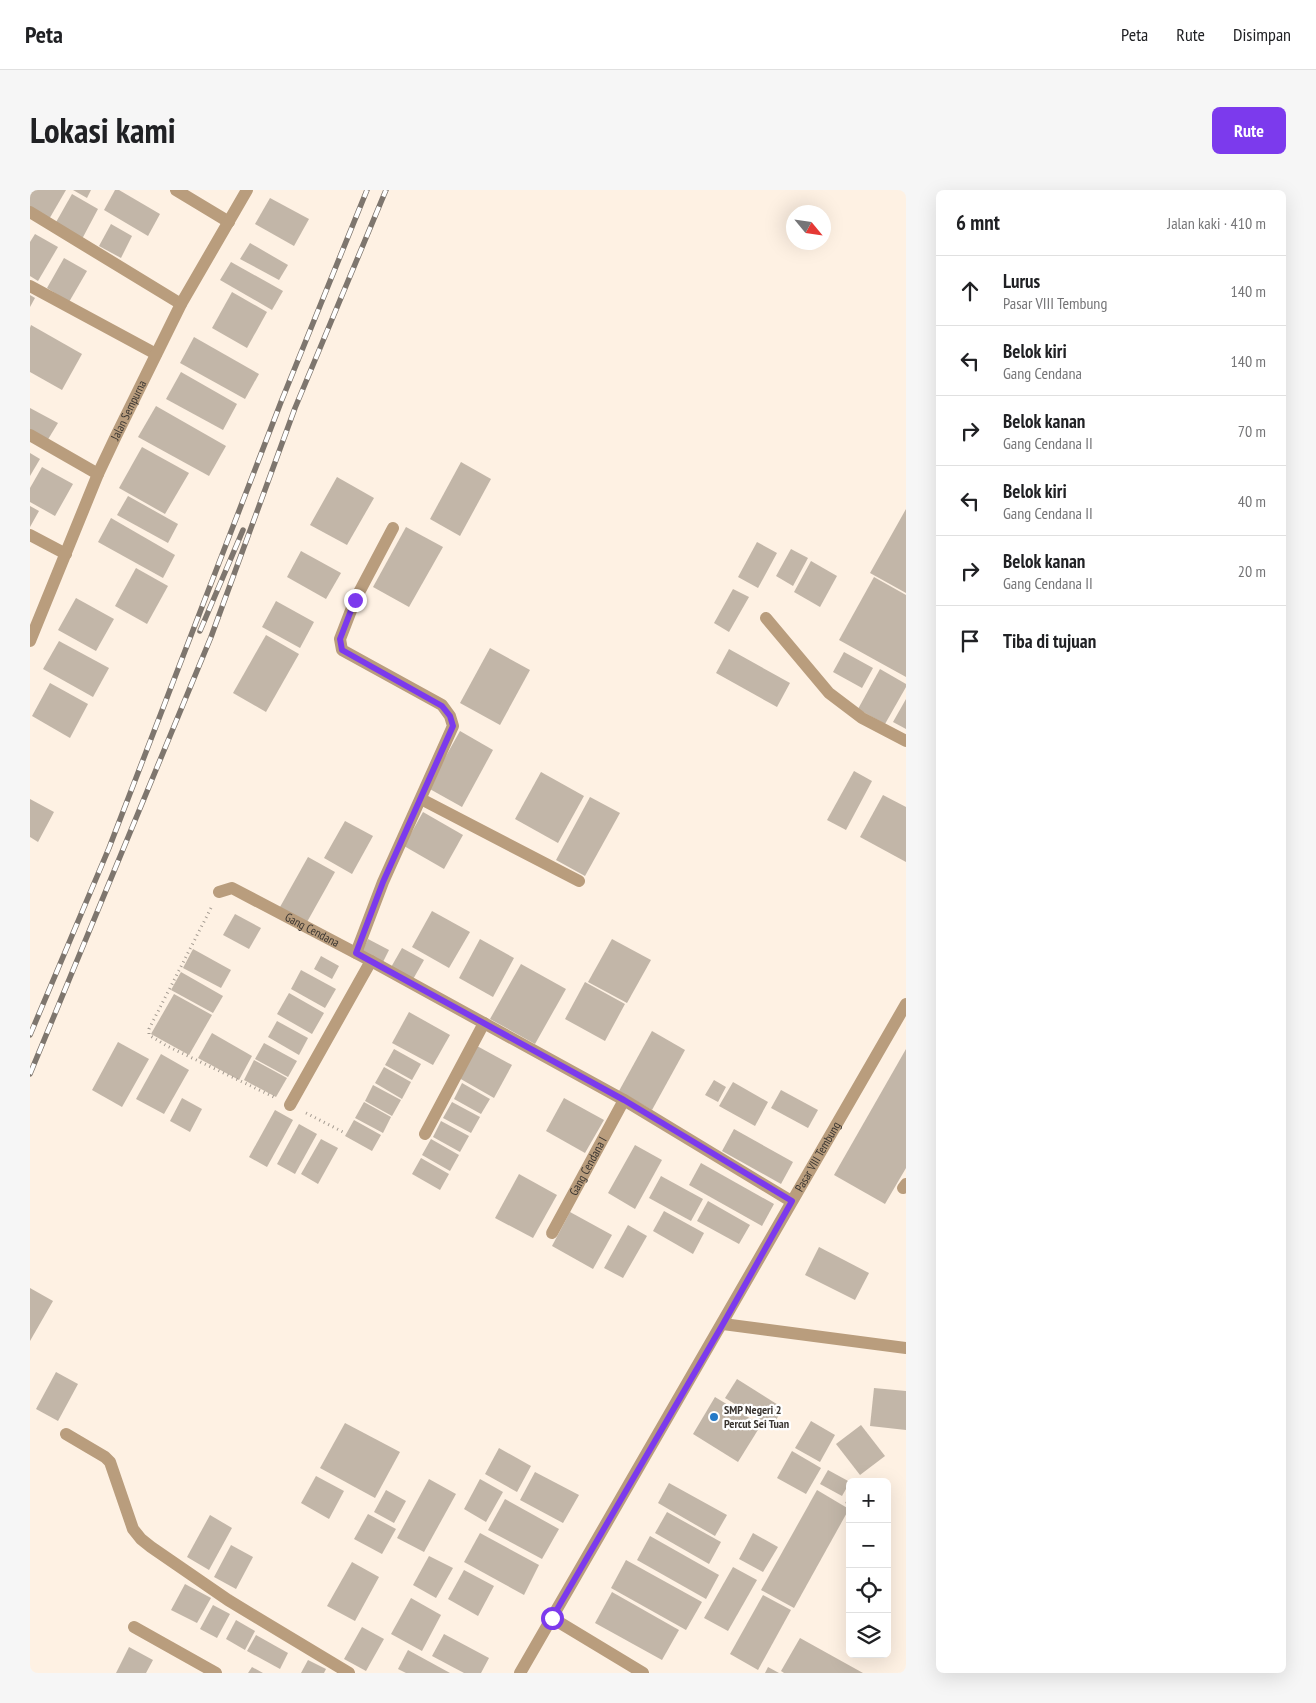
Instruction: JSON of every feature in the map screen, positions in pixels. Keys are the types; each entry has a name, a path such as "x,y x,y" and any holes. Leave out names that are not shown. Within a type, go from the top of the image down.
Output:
{"street":[{"path":"176,190 229,222"},
{"name":"Jalan Sempurna","path":"30,641 98,474 156,354 181,304 248,190"},
{"path":"30,212 181,304"},
{"path":"30,286 156,354"},
{"path":"30,435 98,474"},
{"path":"356,953 383,882 422,799 453,726 450,716 442,706 342,650 340,639 355,600 393,528"},
{"path":"30,535 66,554"},
{"path":"766,618 829,693 862,718 906,741"},
{"path":"422,799 579,881"},
{"name":"Gang Cendana","path":"219,892 232,888 371,960 624,1100 792,1201"},
{"path":"290,1105 371,960"},
{"name":"Pasar VIII Tembung","path":"520,1673 906,1004"},
{"path":"424,1134 484,1023"},
{"name":"Gang Cendana I","path":"552,1233 624,1100"},
{"path":"723,1324 906,1348"},
{"path":"66,1434 105,1457 110,1462 133,1528 151,1547 228,1600 349,1673"},
{"path":"552,1618 643,1673"},
{"path":"134,1626 216,1673"}],"path":[{"path":"219,892 149,1029 149,1035 167,1046 343,1132"}],"building":[{"path":"30,190 66,190 48,221 30,211"},
{"path":"73,190 91,190 87,198"},
{"path":"115,190 119,190 160,214 148,236 104,210"},
{"path":"72,194 98,209 82,239 55,224"},
{"path":"270,198 309,219 294,246 255,224"},
{"path":"111,224 132,236 121,258 99,246"},
{"path":"35,234 58,247 38,281 30,276 30,242"},
{"path":"250,243 288,265 279,280 240,259"},
{"path":"64,258 87,271 69,302 47,288"},
{"path":"231,262 283,291 272,310 220,280"},
{"path":"232,292 267,312 247,348 212,328"},
{"path":"30,295 35,298 30,307"},
{"path":"31,325 82,354 62,390 30,372"},
{"path":"194,337 259,374 245,399 180,363"},
{"path":"181,372 237,404 223,430 166,399"},
{"path":"156,406 226,446 209,476 138,437"},
{"path":"30,408 58,423 47,441 30,431"},
{"path":"142,447 189,473 165,514 119,488"},
{"path":"30,453 40,459 30,476"},
{"path":"461,462 491,479 460,536 430,519"},
{"path":"42,467 73,484 55,516 30,502 30,488"},
{"path":"337,477 374,498 347,545 310,525"},
{"path":"128,496 178,524 168,543 117,515"},
{"path":"30,506 39,511 30,527"},
{"path":"906,509 906,593 870,573"},
{"path":"111,518 175,555 163,578 98,542"},
{"path":"406,527 443,547 409,607 373,587"},
{"path":"757,542 777,553 758,588 738,577"},
{"path":"791,549 808,558 793,586 776,576"},
{"path":"301,551 341,573 326,599 287,577"},
{"path":"811,561 837,576 820,607 794,592"},
{"path":"136,568 168,586 147,624 115,606"},
{"path":"874,577 906,595 906,677 839,640"},
{"path":"733,589 749,597 729,632 714,623"},
{"path":"76,598 114,619 96,651 58,630"},
{"path":"276,601 314,622 300,648 262,627"},
{"path":"266,635 299,654 266,712 233,693"},
{"path":"59,641 109,668 93,697 43,669"},
{"path":"490,648 530,670 500,725 460,703"},
{"path":"729,649 790,683 777,707 716,673"},
{"path":"844,652 873,668 862,688 833,672"},
{"path":"880,669 906,684 885,724 858,709"},
{"path":"50,683 88,704 70,738 32,716"},
{"path":"906,699 906,729 893,722"},
{"path":"460,731 493,750 462,807 428,788"},
{"path":"854,771 872,781 846,830 827,820"},
{"path":"541,772 584,796 558,843 515,819"},
{"path":"883,795 906,807 906,862 860,837"},
{"path":"590,797 620,813 585,876 556,860"},
{"path":"30,799 54,812 38,842 30,837"},
{"path":"423,812 463,835 444,869 404,846"},
{"path":"345,821 373,836 352,874 324,858"},
{"path":"308,857 335,872 307,922 280,907"},
{"path":"432,911 470,932 449,968 412,947"},
{"path":"235,914 261,928 249,949 223,935"},
{"path":"368,939 389,950 383,962 362,951"},
{"path":"480,939 514,958 493,997 459,978"},
{"path":"612,939 651,960 627,1003 588,982"},
{"path":"402,948 424,960 412,981 390,969"},
{"path":"193,949 231,970 221,988 183,968"},
{"path":"321,956 339,966 332,979 314,969"},
{"path":"521,964 566,989 535,1044 490,1019"},
{"path":"301,970 336,989 325,1008 291,989"},
{"path":"181,972 223,996 213,1013 171,990"},
{"path":"585,982 625,1004 605,1041 565,1019"},
{"path":"289,993 324,1013 312,1034 277,1014"},
{"path":"174,994 212,1015 189,1055 151,1034"},
{"path":"409,1012 450,1035 433,1065 392,1043"},
{"path":"277,1021 308,1038 299,1055 268,1037"},
{"path":"652,1031 685,1050 652,1110 619,1091"},
{"path":"212,1033 252,1056 239,1080 198,1058"},
{"path":"118,1042 149,1059 122,1107 92,1090"},
{"path":"264,1043 297,1061 288,1077 255,1059"},
{"path":"477,1046 512,1065 494,1098 459,1078"},
{"path":"394,1049 421,1064 412,1080 385,1065"},
{"path":"906,1049 906,1168 885,1204 834,1175"},
{"path":"161,1054 189,1070 164,1114 136,1099"},
{"path":"254,1060 287,1078 276,1097 244,1080"},
{"path":"384,1067 411,1082 402,1099 375,1083"},
{"path":"714,1080 726,1087 718,1102 705,1095"},
{"path":"733,1082 768,1102 755,1126 719,1106"},
{"path":"462,1083 490,1099 481,1114 454,1099"},
{"path":"373,1085 401,1100 392,1116 365,1101"},
{"path":"781,1090 818,1110 808,1128 771,1108"},
{"path":"182,1098 202,1109 190,1132 170,1121"},
{"path":"564,1098 604,1120 585,1153 546,1131"},
{"path":"364,1102 391,1117 383,1133 355,1118"},
{"path":"452,1102 480,1117 471,1133 443,1118"},
{"path":"275,1110 293,1120 267,1167 249,1157"},
{"path":"354,1120 381,1135 372,1151 345,1136"},
{"path":"441,1121 469,1136 460,1152 433,1137"},
{"path":"299,1124 317,1134 295,1174 277,1164"},
{"path":"734,1129 793,1162 781,1184 722,1151"},
{"path":"321,1139 338,1148 318,1184 301,1174"},
{"path":"431,1139 459,1155 450,1171 422,1155"},
{"path":"635,1145 662,1160 635,1209 608,1193"},
{"path":"421,1158 449,1174 440,1190 412,1174"},
{"path":"701,1163 774,1204 762,1226 689,1185"},
{"path":"519,1174 557,1195 533,1238 495,1218"},
{"path":"661,1176 703,1199 691,1221 649,1198"},
{"path":"708,1201 750,1225 739,1244 697,1221"},
{"path":"664,1211 704,1233 693,1254 653,1231"},
{"path":"570,1212 612,1235 593,1269 552,1246"},
{"path":"628,1225 647,1236 623,1278 604,1268"},
{"path":"819,1247 869,1273 855,1300 805,1275"},
{"path":"30,1288 53,1301 30,1341"},
{"path":"56,1372 78,1384 58,1421 36,1409"},
{"path":"737,1379 783,1408 772,1427 725,1398"},
{"path":"874,1388 906,1391 906,1430 870,1426"},
{"path":"715,1397 761,1425 738,1462 693,1434"},
{"path":"811,1421 835,1435 820,1462 795,1448"},
{"path":"345,1423 400,1452 375,1498 320,1468"},
{"path":"861,1425 885,1456 860,1475 836,1444"},
{"path":"499,1448 531,1466 517,1492 485,1474"},
{"path":"792,1451 821,1468 806,1494 777,1478"},
{"path":"828,1470 846,1480 846,1489 842,1496 820,1484"},
{"path":"535,1472 579,1495 563,1523 520,1500"},
{"path":"316,1476 344,1491 329,1519 301,1503"},
{"path":"429,1479 456,1494 424,1552 397,1538"},
{"path":"480,1479 503,1492 486,1522 464,1509"},
{"path":"669,1483 727,1515 715,1536 658,1503"},
{"path":"386,1490 406,1501 394,1523 374,1512"},
{"path":"817,1490 846,1507 846,1514 794,1608 761,1590"},
{"path":"505,1499 559,1529 542,1559 488,1530"},
{"path":"667,1512 721,1542 709,1564 655,1533"},
{"path":"368,1514 396,1529 382,1554 354,1539"},
{"path":"210,1515 232,1528 209,1570 187,1557"},
{"path":"480,1533 539,1565 524,1595 464,1562"},
{"path":"753,1533 778,1547 763,1572 739,1559"},
{"path":"650,1536 719,1575 706,1599 637,1560"},
{"path":"231,1545 253,1557 236,1589 214,1577"},
{"path":"429,1556 453,1568 436,1598 413,1585"},
{"path":"626,1560 702,1602 686,1630 611,1588"},
{"path":"352,1562 379,1577 355,1621 327,1606"},
{"path":"733,1567 757,1580 728,1631 704,1618"},
{"path":"464,1570 494,1586 478,1616 448,1599"},
{"path":"185,1584 211,1598 197,1623 171,1610"},
{"path":"612,1592 679,1630 662,1660 595,1623"},
{"path":"763,1595 791,1610 758,1670 730,1654"},
{"path":"411,1598 441,1615 422,1651 391,1634"},
{"path":"213,1605 230,1614 217,1638 200,1629"},
{"path":"236,1620 255,1631 245,1650 226,1639"},
{"path":"362,1627 384,1639 366,1671 344,1659"},
{"path":"444,1634 489,1658 481,1673 464,1673 432,1656"},
{"path":"256,1635 288,1653 280,1669 247,1651"},
{"path":"800,1638 863,1673 784,1673 781,1671"},
{"path":"129,1647 153,1660 146,1673 116,1673"},
{"path":"408,1650 450,1673 406,1673 398,1669"},
{"path":"308,1660 326,1669 324,1673 301,1673"},
{"path":"252,1667 263,1673 248,1673"},
{"path":"768,1667 779,1673 765,1673"}],"railway":[{"path":"30,1035 109,848 281,402 367,190"},
{"path":"30,1074 211,637 295,408 386,190"},
{"path":"200,631 243,530"}],"place":[{"name":"SMP Negeri 2 Percut Sei Tuan","path":"714,1417"}],"route":[{"path":"355,600 340,639 342,650 442,706 450,716 453,726 422,799 383,882 356,953 624,1100 792,1201 723,1324 552,1618"}]}
